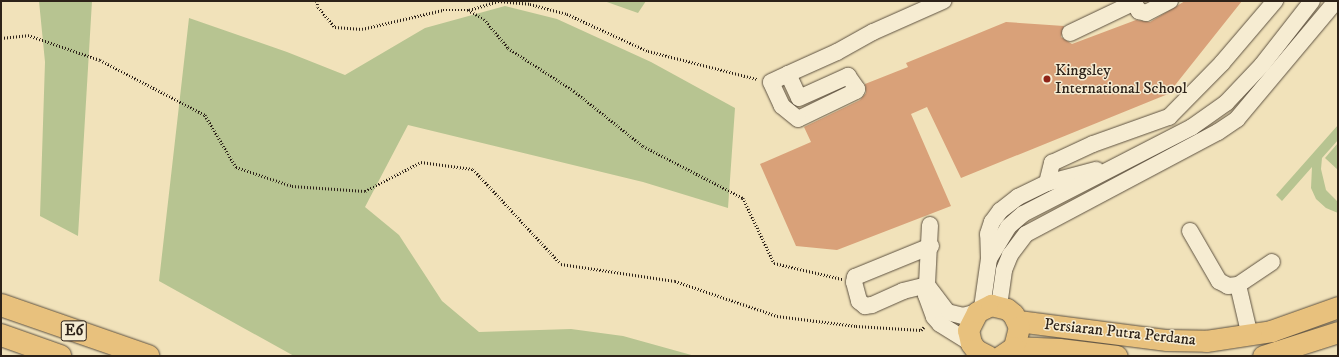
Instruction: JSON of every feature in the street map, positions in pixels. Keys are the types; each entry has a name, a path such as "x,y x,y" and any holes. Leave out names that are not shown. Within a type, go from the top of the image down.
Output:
{"highway":[{"name":"E6","path":"1,305 148,356"},
{"name":"E6","path":"1,335 60,356"}],"main road":[{"name":"Persiaran Putra Perdana","path":"1018,321 1186,342 1250,336 1271,332 1338,307"},
{"path":"988,356 976,350 971,343 969,323 986,309 1007,309 1018,321 1020,334 1008,352"},
{"path":"1263,356 1338,332"},
{"name":"Persiaran Putra Perdana","path":"1008,352 1059,349 1116,356"}],"street":[{"path":"782,106 848,76 856,91 798,119 782,106 771,82 837,52 873,32 943,1"},
{"path":"1070,33 1133,2 1139,11 1146,13 1170,1"},
{"path":"1047,183 1052,163 1093,144 1169,117 1222,62 1275,1"},
{"path":"989,259 1008,227 1023,214 1192,127 1226,103 1262,65 1312,1"},
{"path":"927,285 947,312 963,316 986,309 1010,255 1026,234 1218,132 1237,119 1336,1"},
{"path":"788,74 799,98"},
{"path":"986,309 989,259 988,234 1000,211 1018,198 1047,183 1084,171 1111,168"},
{"path":"930,225 931,246 927,285 928,300 934,317 940,324 971,343"},
{"path":"1190,231 1219,282 1228,286 1238,285 1272,262"},
{"path":"927,285 865,306 859,301 854,282 860,274 931,246"},
{"path":"1238,285 1250,336"}],"path":[{"path":"317,1 318,7 335,27 362,29 443,10 468,10 498,1 530,4 567,14 648,51 712,69 771,82"},
{"path":"468,10 484,19 508,48 574,91 643,146 743,198 774,263 854,282"},
{"path":"1,38 28,35 100,60 205,115 236,167 292,186 365,191 421,162 473,169 561,264 674,281 777,316 921,330 934,317"}],"green space":[{"path":"39,1 92,1 78,236 40,216 45,62"},
{"path":"604,1 646,1 638,13"},
{"path":"505,6 557,19 651,62 735,108 728,208 643,182 408,125 365,207 399,235 442,301 479,332 571,329 623,336 695,356 294,356 159,281 189,18 287,52 345,75 425,28"},
{"path":"1338,125 1338,140 1322,158 1321,169 1326,190 1338,202 1338,213 1326,208 1316,199 1311,188 1312,167 1282,201 1276,195"},
{"path":"1338,143 1338,170 1325,158"}],"building":[{"path":"1185,1 1242,1 1168,94 961,178 927,107 911,114 951,206 837,250 796,246 760,164 811,142 804,127 860,100 866,93 865,84 908,67 906,63 1006,22 1064,26 1061,37 1072,44 1136,20 1150,22"}],"place":[{"name":"Kingsley International School","path":"1047,79"}]}
